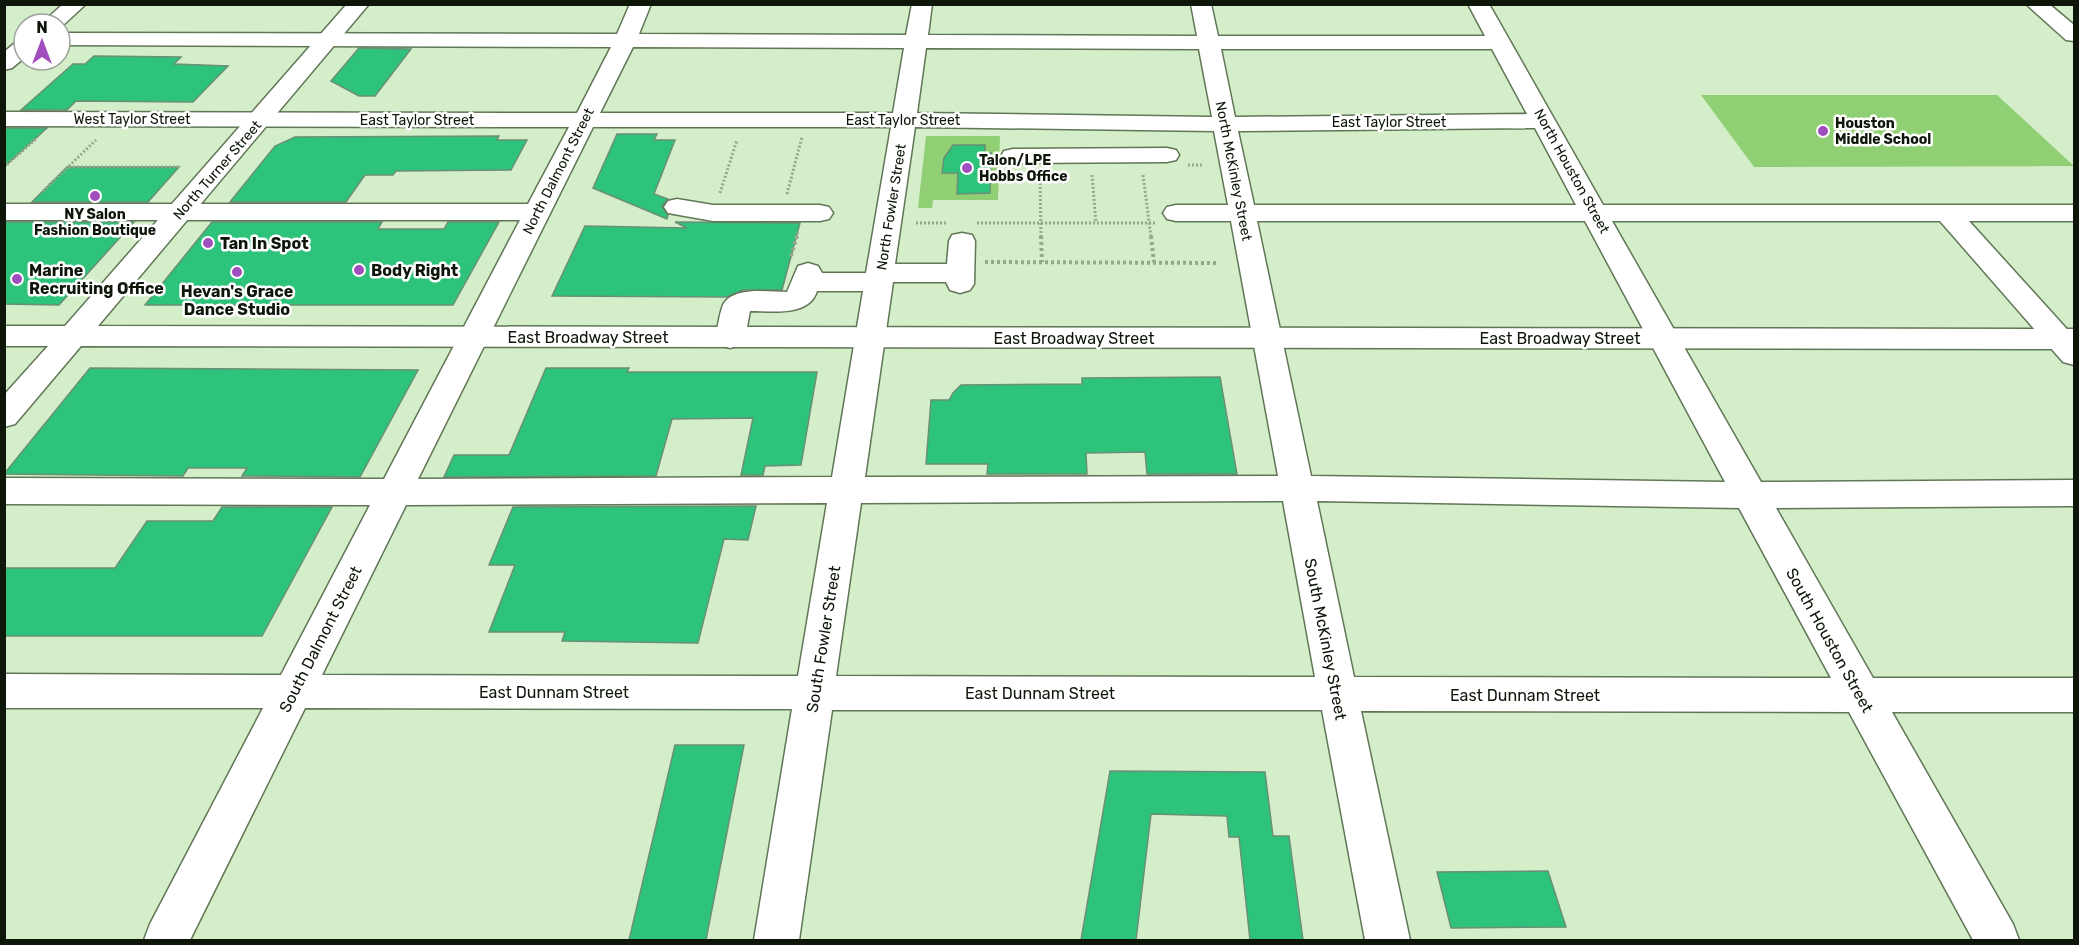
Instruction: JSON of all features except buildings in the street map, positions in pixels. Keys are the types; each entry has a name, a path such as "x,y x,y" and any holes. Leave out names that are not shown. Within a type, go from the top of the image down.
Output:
{"street":[{"name":"North Turner Street","path":"4,416 359,4"},
{"name":"North Dalmont Street","path":"474,337 626,39 641,4"},
{"name":"North Fowler Street","path":"871,338 922,4"},
{"name":"North McKinley Street","path":"1201,4 1266,338"},
{"name":"North Houston Street","path":"1478,4 1664,339"},
{"path":"2036,4 2074,35"},
{"path":"72,39 1500,43"},
{"name":"West Taylor Street","path":"4,119 260,119"},
{"name":"East Taylor Street","path":"260,119 904,120 1225,124 1545,121"},
{"path":"1113,122 1116,155"},
{"path":"1012,156 1167,155"},
{"path":"677,207 713,213 820,213"},
{"path":"4,212 538,212"},
{"path":"1167,218 1242,213 1949,215 2074,213"},
{"path":"1949,215 2069,344"},
{"path":"730,338 737,306 741,302 792,300 801,296 801,273 881,271 965,252"},
{"name":"East Broadway Street","path":"4,336 1664,339 2069,344"},
{"name":"South Dalmont Street","path":"166,940 474,337"},
{"name":"South Fowler Street","path":"776,940 871,338"},
{"name":"South McKinley Street","path":"1266,338 1387,940"},
{"name":"South Houston Street","path":"1664,339 1997,940"},
{"path":"4,490 395,492 1296,488 1750,495 2074,493"},
{"name":"East Dunnam Street","path":"4,691 2074,695"}],"path":[{"path":"713,213 739,134"},
{"path":"801,273 800,223 780,223 802,134"},
{"path":"4,167 36,138"},
{"path":"39,195 98,138"},
{"path":"1040,165 1042,262"},
{"path":"1092,165 1096,223"},
{"path":"1142,165 1154,262"},
{"path":"67,167 179,167"},
{"path":"965,252 1041,223 1149,223 1167,218"},
{"path":"916,223 965,252 1042,262 1219,263"}],"green space":[{"path":"1701,95 1997,95 2074,166 1754,167"},
{"path":"926,136 1000,136 998,200 933,200 932,208 918,208"}],"place":[{"name":"Houston Middle School","path":"1823,131"},
{"name":"Talon/LPE Hobbs Office","path":"967,168"},
{"name":"NY Salon Fashion Boutique","path":"95,196"},
{"name":"Tan In Spot","path":"208,243"},
{"name":"Body Right","path":"359,270"},
{"name":"Hevan's Grace Dance Studio","path":"237,272"},
{"name":"Marine Recruiting Office","path":"17,279"}]}
